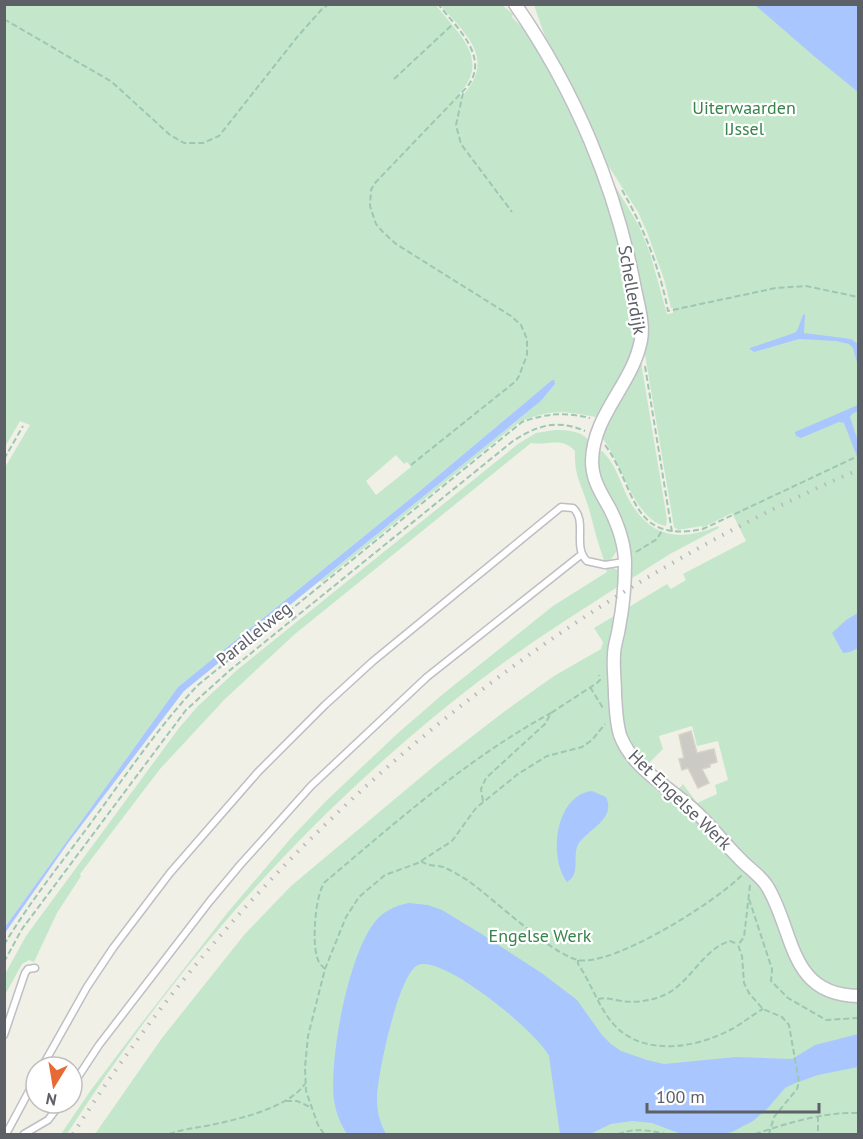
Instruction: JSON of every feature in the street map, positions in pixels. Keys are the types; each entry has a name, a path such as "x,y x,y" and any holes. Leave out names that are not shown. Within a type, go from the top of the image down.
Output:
{"street":[{"name":"Schellerdijk","path":"515,4 548,53 586,130 614,207 630,262 642,335 637,358 595,437 592,460 595,478 618,528 626,562 624,582"},
{"name":"Het Engelse Werk","path":"624,582 614,655 616,715 621,736 633,758 706,821 762,879 770,891 797,960 805,973 815,983 829,991 846,996 858,996"}],"lane":[{"path":"49,1055 98,969 170,873 246,785 325,705 394,643 561,507 573,508 579,514 582,554 587,561 605,566 626,562"},
{"path":"84,1068 210,901 311,786 428,677 582,554"},
{"path":"4,1035 25,973 30,968 35,968"},
{"path":"6,1134 24,1100"},
{"path":"24,1134 48,1120 52,1115"}],"path":[{"path":"320,4 322,9"},
{"path":"4,19 112,82 170,135 184,143 203,143 219,135 298,36 329,4"},
{"path":"411,465 516,381 527,355 527,339 521,325 511,316 396,244 376,224 370,206 371,190 375,183 464,92 472,80 475,57 469,44 438,4"},
{"path":"394,79 453,24"},
{"path":"464,92 456,125 461,144 512,212"},
{"path":"620,187 645,235 659,274 668,311 776,288 806,286 858,297"},
{"path":"644,364 672,532"},
{"path":"4,945 35,898 164,725 189,694 208,676 522,422 546,415 570,413 602,421"},
{"name":"Parallelweg","path":"4,962 22,929 186,710 229,671 513,441 530,430 555,425 570,426 595,437"},
{"path":"4,459 23,426"},
{"path":"595,437 610,452 640,512 663,530 672,532 703,529 858,456"},
{"path":"644,548 657,539 663,530"},
{"path":"325,969 318,960 315,950 318,892 325,882 441,787 600,680 599,675"},
{"path":"590,687 600,703"},
{"path":"483,801 481,789 486,778 545,724 551,713"},
{"path":"324,1134 318,1125 305,1084 308,1036 325,969 346,917 359,897 385,875 421,861 452,841 483,801 501,786 547,756 572,751 586,744 610,717 616,715"},
{"path":"421,861 442,867 465,879 548,943 567,956 578,960 605,957 638,944 726,889 749,867"},
{"path":"738,945 744,937 751,877 749,867"},
{"path":"748,896 772,969 771,981 788,999 826,1020 858,1018"},
{"path":"598,999 605,997 640,1002 662,996 678,987 721,945 730,941 738,945 742,956 745,986 763,1009 787,1021 799,1082 797,1089 774,1117 770,1134"},
{"path":"578,960 578,964 608,1018 637,1041 657,1047 678,1046 712,1038 763,1009"},
{"path":"169,1134 237,1119 285,1101 305,1084"},
{"path":"285,1101 302,1103 312,1108"},
{"path":"755,1134 818,1116 858,1113"},
{"path":"818,1116 818,1134"},
{"path":"618,1134 647,1131 665,1134"}],"green space":[{"path":"4,5 436,5 468,46 472,57 469,80 460,93 461,97 472,84 477,71 477,60 468,38 440,5 502,5 513,14 512,17 540,46 568,91 617,228 637,315 636,351 600,418 559,412 540,415 518,423 322,582 320,581 541,401 555,384 552,380 421,490 178,687 5,927 4,469 30,425 20,421 5,447","holes":["396,455 404,464 407,462 411,467 376,495 366,481"]},
{"path":"534,5 858,5 858,453 856,454 858,459 858,1134 95,1134 162,1038 244,935 291,886 439,762 505,711 554,676 601,649 603,642 594,628 667,584 671,589 686,580 683,574 746,541 732,513 702,528 702,526 678,530 674,527 643,343 605,169 639,226 650,253 667,314 673,313 673,308 671,308 664,279 638,212 604,159 568,88","holes":["692,726 697,746 718,741 728,780 715,785 717,794 697,803 683,784 678,790 646,766 663,749 659,736"]},
{"path":"640,356 667,519 666,526 655,522 637,502 602,438 608,413"},
{"path":"555,430 580,434 590,443 619,542 611,559 605,563 600,550 577,474 575,451 565,444 531,443 295,634 225,699 160,769 80,874 81,876 57,913 34,962 29,960 22,964 5,995 5,974 26,936 179,728 198,706 237,670 518,444 536,433"},
{"path":"602,451 614,467 635,510 654,528 677,535 690,534 718,526 719,528 670,554 629,580 597,473 597,452"},
{"path":"612,567 621,572 622,584 531,643 479,681 361,781 306,834 203,948 155,1008 84,1109 84,1100 91,1090 228,912 326,801 443,694 553,606 607,572 606,569"},
{"path":"74,1115 80,1115 67,1134 61,1134"}],"water":[{"path":"755,5 858,5 858,92 815,57"},
{"path":"805,314 804,333 851,339 858,344 858,366 853,348 849,344 836,341 799,339 754,352 750,349 794,333"},
{"path":"552,380 555,384 541,401 184,691 68,843 5,933 5,927 178,687 421,490"},
{"path":"858,405 858,411 850,417 858,441 858,459 844,423 839,422 801,438 796,436 795,432"},
{"path":"858,613 858,648 843,653 832,633"},
{"path":"592,791 606,797 608,811 600,823 579,843 574,874 567,882 558,858 558,829 570,804 580,795"},
{"path":"409,903 428,905 442,910 543,974 577,1000 602,1035 621,1051 664,1064 736,1057 792,1059 815,1045 858,1034 858,1067 818,1075 785,1088 753,1121 732,1132 681,1134 652,1123 632,1121 611,1124 590,1134 560,1134 549,1056 541,1045 509,1014 468,983 447,971 430,965 418,965 410,972 396,1006 381,1070 377,1104 379,1117 386,1134 347,1134 336,1109 333,1082 342,1008 356,959 374,923 390,910"}],"building":[{"path":"691,731 697,753 714,749 717,762 702,769 709,783 698,788 688,768 682,770 679,759 684,758 679,735"}],"railway":[{"path":"73,1134 147,1026 229,925 319,831 415,743 518,663 626,590 740,526 858,470"}],"park label":[{"name":"Uiterwaarden IJssel","path":"744,118"},
{"name":"Engelse Werk","path":"540,936"}]}
